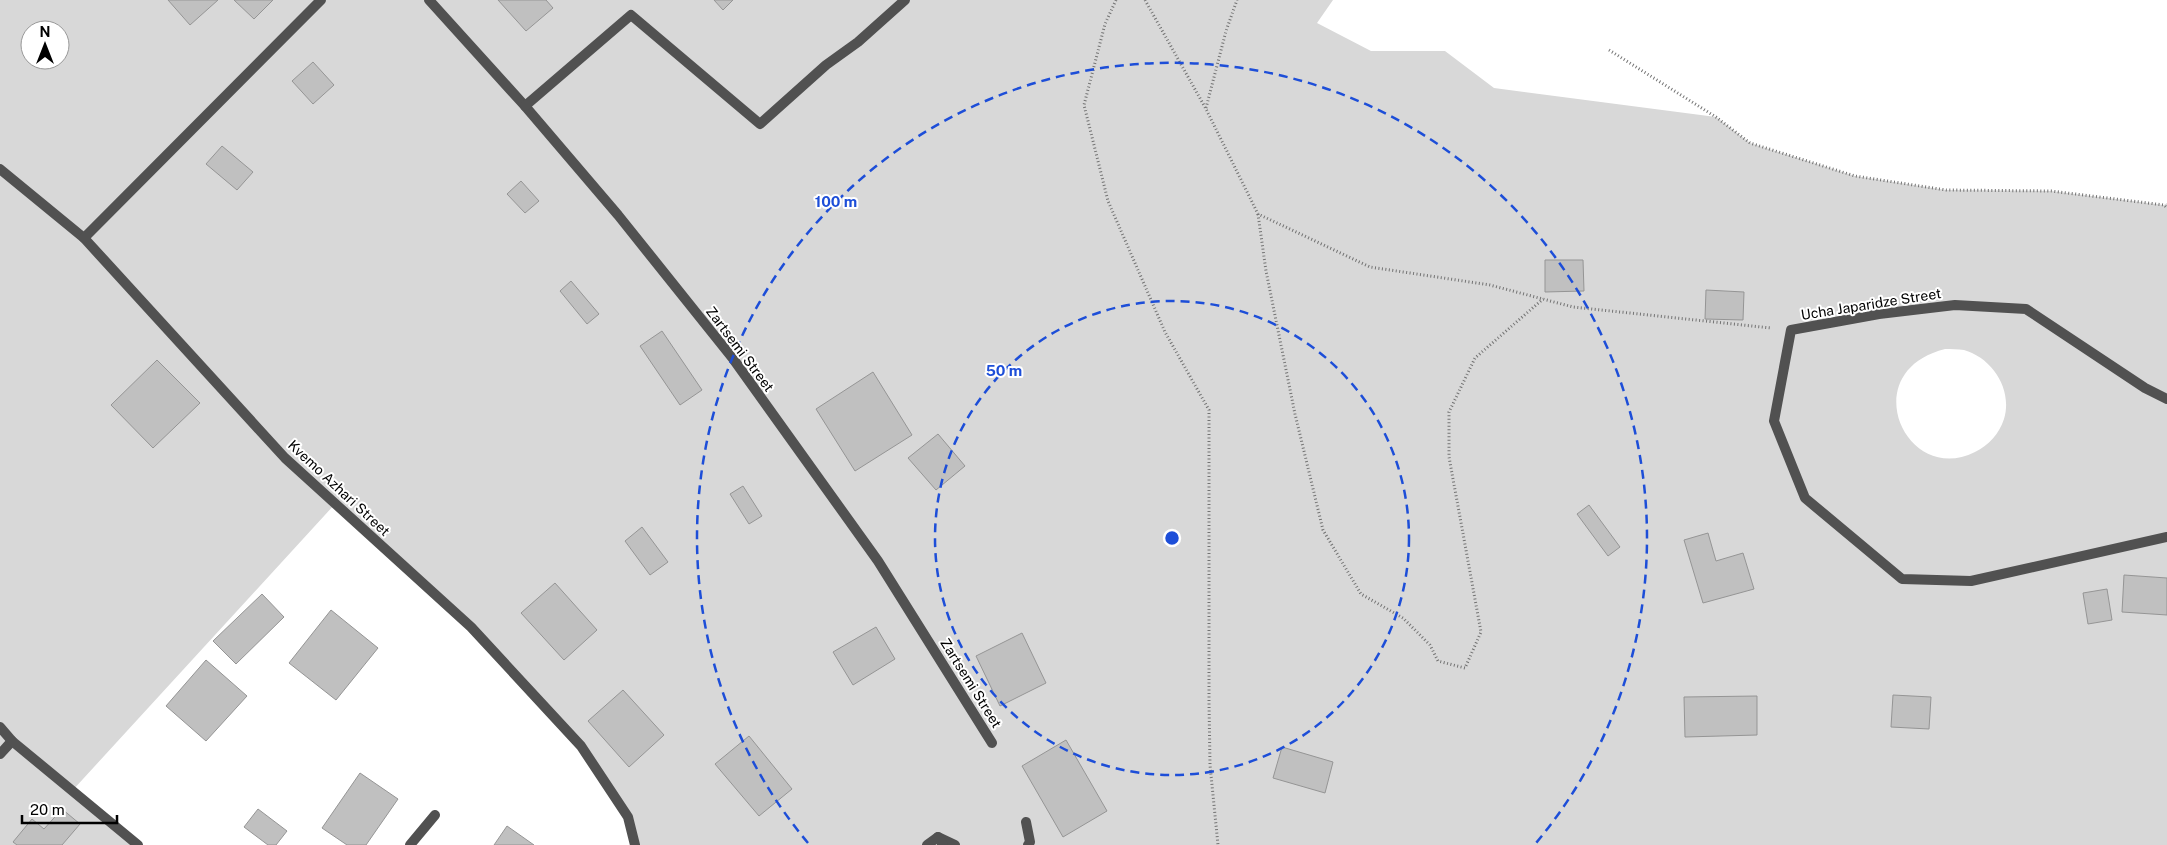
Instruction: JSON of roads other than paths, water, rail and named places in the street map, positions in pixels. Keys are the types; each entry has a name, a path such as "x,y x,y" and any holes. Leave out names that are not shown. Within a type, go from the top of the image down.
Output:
{"street":[{"path":"84,238 321,0"},
{"name":"Zartsemi Street","path":"429,0 525,106 618,215 734,360 878,561 992,742"},
{"path":"525,106 631,15 760,124 826,65 858,42 905,0"},
{"name":"Kvemo Azhari Street","path":"0,169 84,238 284,458 471,627 581,746 628,817 635,845"},
{"name":"Ucha Japaridze Street","path":"2167,399 2145,388 2026,309 1955,306 1879,314 1792,330 1774,421 1805,498 1902,578 1971,581 2167,537"},
{"path":"0,727 12,741 138,845"},
{"path":"0,754 12,741"},
{"path":"410,845 435,815"},
{"path":"1026,822 1030,842 1028,845"},
{"path":"927,845 941,841 955,845"}]}
